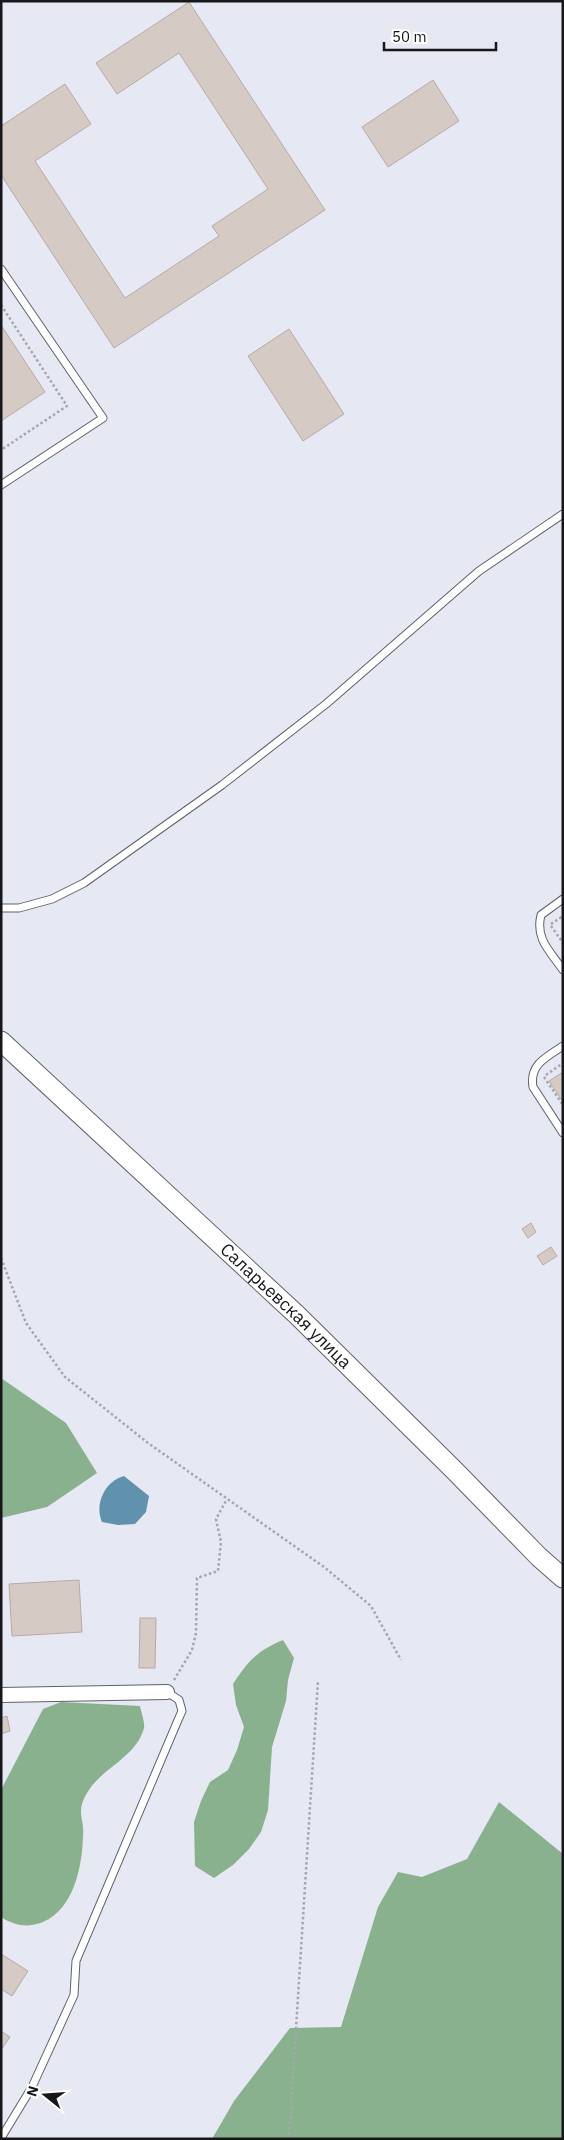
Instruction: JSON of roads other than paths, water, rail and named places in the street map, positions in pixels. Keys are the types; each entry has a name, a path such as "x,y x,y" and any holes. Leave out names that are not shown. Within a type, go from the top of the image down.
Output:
{"street":[{"name":"Саларьевская улица","path":"1,1041 296,1315 446,1462 539,1557 563,1578"},
{"path":"1,1695 167,1692"}],"lane":[{"path":"1,269 104,418 1,485"},
{"path":"1,908 19,908 52,899 84,883 230,779 326,704 479,571 563,514"},
{"path":"563,899 541,915 538,926 540,935 563,970"},
{"path":"563,1046 536,1065 531,1079 532,1084 563,1132"},
{"path":"1,2138 32,2087 74,1995 76,1961 182,1711 179,1700 167,1692"}],"water":[{"path":"124,1476 149,1496 146,1512 135,1524 118,1525 102,1522 99,1508 103,1494 111,1483"}]}
